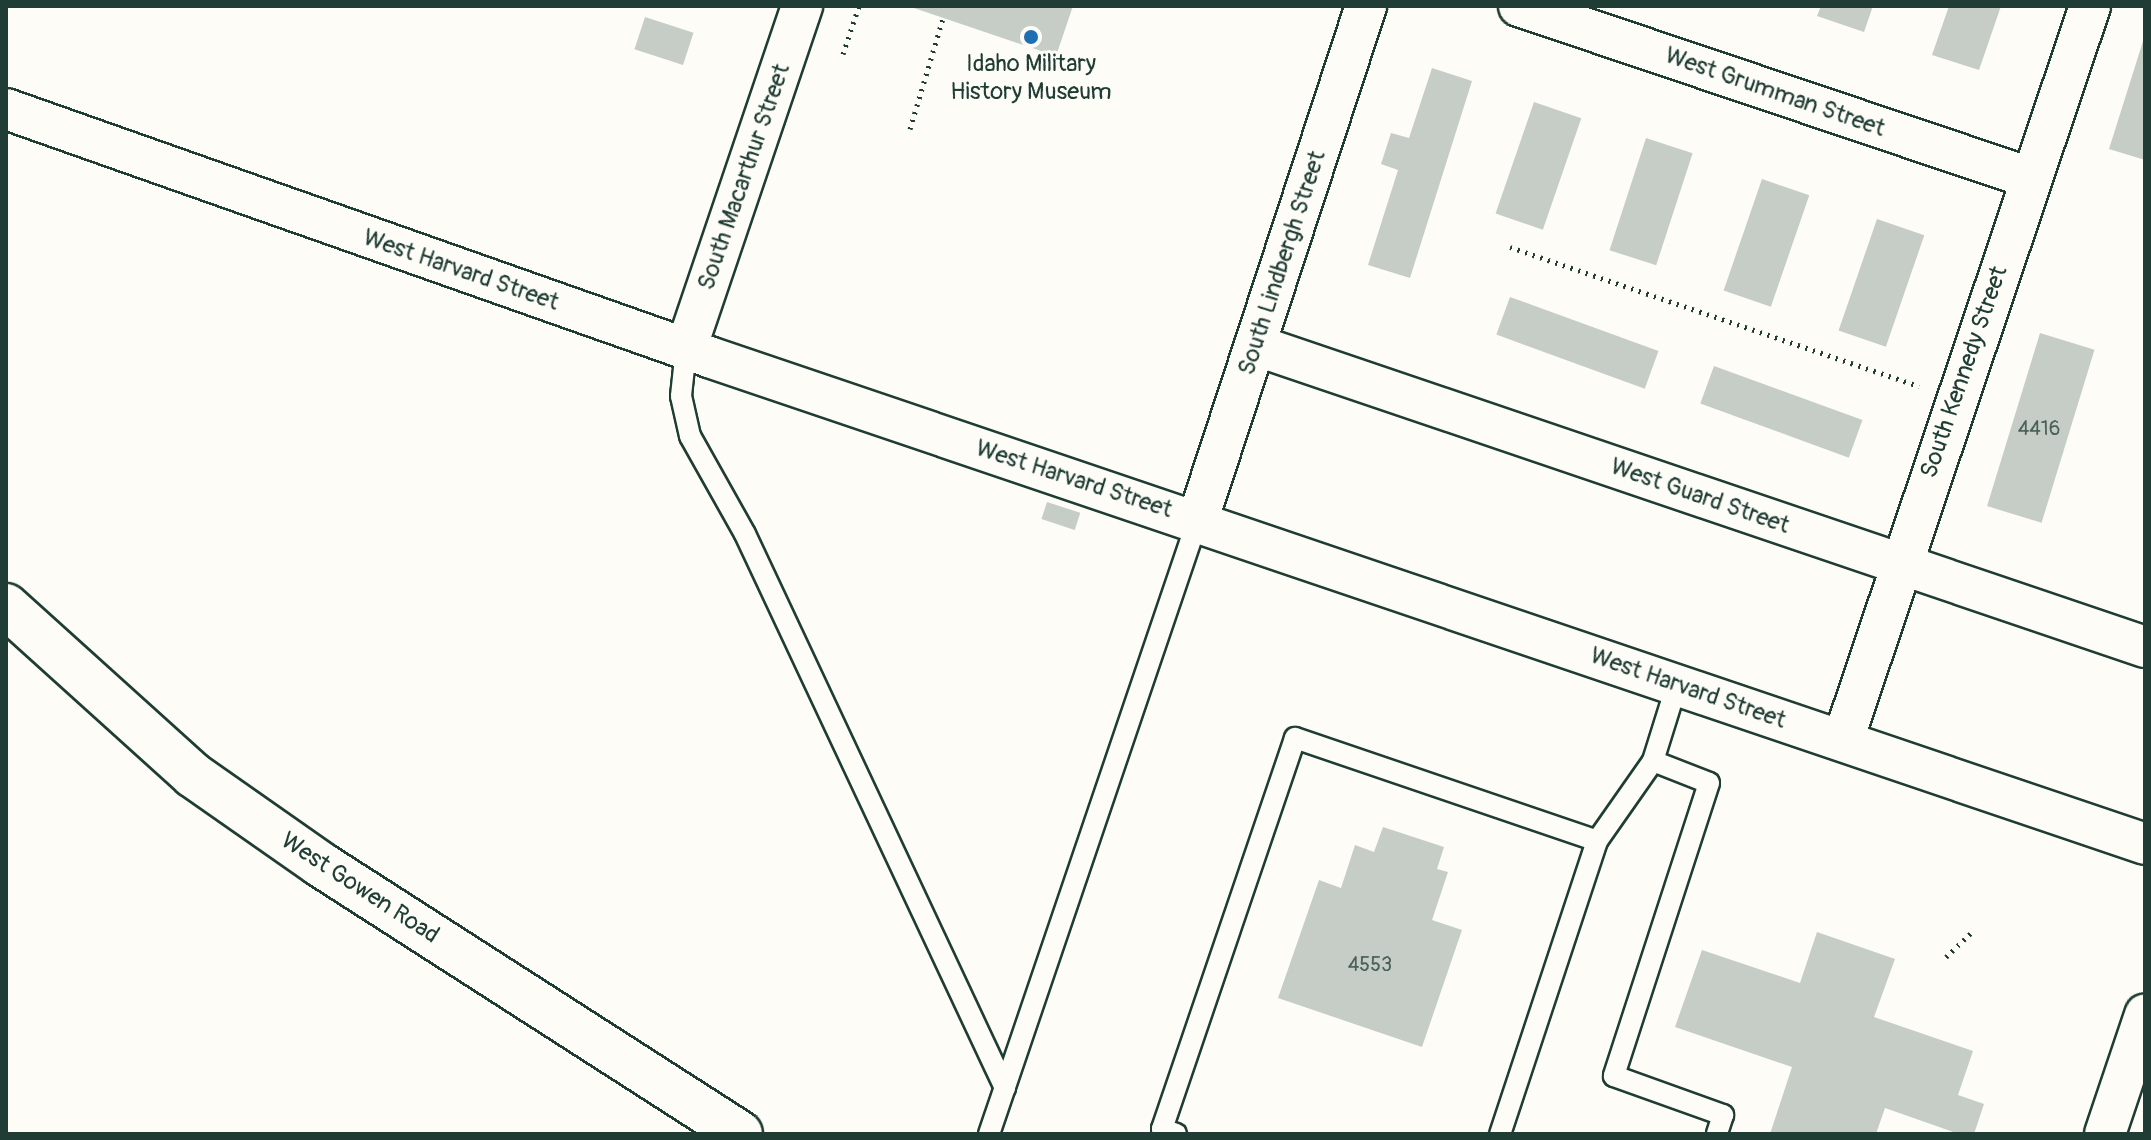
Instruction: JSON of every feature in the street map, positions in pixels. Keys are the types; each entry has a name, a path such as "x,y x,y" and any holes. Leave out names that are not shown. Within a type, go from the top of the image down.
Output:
{"main road":[{"name":"West Gowen Road","path":"6,606 193,775 320,864 740,1134"}],"street":[{"name":"South Macarthur Street","path":"686,349 802,6"},
{"name":"South Lindbergh Street","path":"1198,519 1366,6"},
{"name":"West Grumman Street","path":"1519,6 2030,178"},
{"name":"South Kennedy Street","path":"1843,740 1898,563 2090,6"},
{"name":"West Harvard Street","path":"6,109 686,349 1198,519 2145,844"},
{"name":"West Guard Street","path":"1255,345 2145,647"},
{"path":"2105,1134 2145,1015"}],"lane":[{"path":"686,349 681,396 690,436 745,534 1005,1088"},
{"path":"989,1134 1198,519"},
{"path":"1500,1134 1597,841 1653,761 1677,684"},
{"path":"1176,1134 1162,1129 1295,738 1597,841"},
{"path":"1653,761 1709,783 1614,1076 1723,1115 1717,1134"}],"path":[{"path":"843,54 859,6"},
{"path":"910,129 943,18"},
{"path":"1510,247 1919,386"},
{"path":"1946,957 1971,933"}],"building":[{"name":"Idaho Military History Museum","path":"908,6 1073,6 1056,56"},
{"path":"1821,6 1873,6 1864,32 1817,16"},
{"path":"1949,6 2001,6 1979,70 1932,55"},
{"path":"645,17 694,33 683,65 634,49"},
{"path":"2145,38 2145,160 2109,149"},
{"path":"1432,68 1472,81 1410,278 1368,265 1398,170 1381,164 1391,133 1409,138"},
{"path":"1534,102 1581,118 1543,230 1496,214"},
{"path":"1646,138 1693,153 1656,265 1610,250"},
{"path":"1762,179 1809,195 1771,307 1724,291"},
{"path":"1877,219 1924,235 1886,347 1839,331"},
{"path":"1510,297 1658,351 1645,389 1496,335"},
{"path":"2040,333 2095,350 2042,523 1987,506"},
{"path":"1714,366 1862,420 1849,458 1700,404"},
{"path":"1047,502 1080,513 1075,530 1041,519"},
{"path":"1383,827 1444,847 1437,869 1448,872 1432,920 1462,930 1422,1047 1278,998 1319,880 1341,888 1355,845 1374,852"},
{"path":"1817,932 1895,959 1874,1017 1973,1051 1958,1095 1984,1104 1974,1134 1959,1134 1885,1108 1876,1134 1770,1134 1792,1067 1675,1027 1702,950 1800,983"}],"place":[{"name":"Idaho Military History Museum","path":"1031,37"}]}
